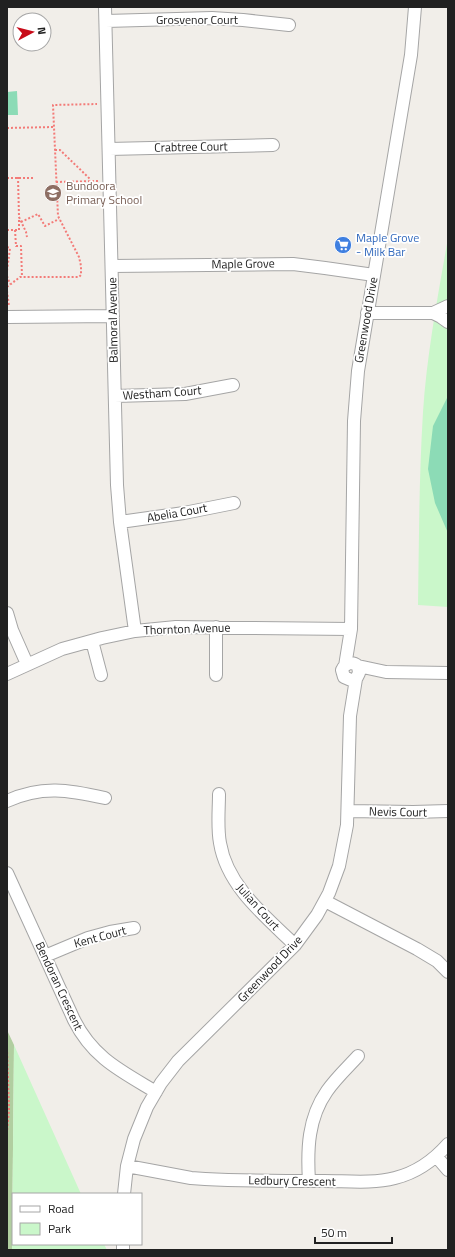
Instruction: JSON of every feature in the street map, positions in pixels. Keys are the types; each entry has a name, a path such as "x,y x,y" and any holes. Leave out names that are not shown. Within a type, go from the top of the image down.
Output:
{"street":[{"name":"Balmoral Avenue","path":"105,7 117,485 120,522 135,631"},
{"name":"Greenwood Drive","path":"124,1193 127,1166 132,1146 139,1124 156,1092 178,1061 294,945 310,926 325,901 334,880 340,860 347,826 350,716 353,672 351,629 354,403 367,313 411,55 413,10"},
{"name":"Grosvenor Court","path":"106,21 212,18 289,25"},
{"name":"Crabtree Court","path":"109,149 273,145"},
{"name":"Maple Grove","path":"112,266 293,264 374,276"},
{"path":"367,313 433,313 448,306"},
{"path":"8,311 113,316"},
{"path":"433,313 448,322"},
{"name":"Westham Court","path":"115,396 185,394 233,385"},
{"name":"Abelia Court","path":"120,522 184,514 234,502"},
{"path":"7,613 12,630 27,664"},
{"name":"Thornton Avenue","path":"7,674 62,649 117,634 135,631 176,627 351,629"},
{"path":"216,627 216,675"},
{"path":"92,641 101,675"},
{"path":"353,672 448,673"},
{"path":"7,801 22,795 47,790 70,791 105,798"},
{"name":"Julian Court","path":"219,794 219,834 223,856 229,871 238,887 294,945"},
{"name":"Nevis Court","path":"348,811 448,811"},
{"name":"Bendoran Crescent","path":"7,873 76,1025 84,1038 104,1060 156,1092"},
{"path":"325,901 417,948 447,967"},
{"name":"Kent Court","path":"45,956 88,938 134,928"},
{"path":"309,1181 309,1138 315,1113 327,1091 358,1056"},
{"name":"Ledbury Crescent","path":"127,1166 191,1178 205,1179 369,1181 388,1179 409,1173 422,1167 448,1144"},
{"path":"436,1156 448,1170"}],"path":[{"path":"7,287 22,277 79,277 81,275 81,266 78,257 59,219 53,105 97,104"},
{"path":"7,128 54,127"},
{"path":"55,150 60,150 90,179 90,181"},
{"path":"7,230 19,230 18,177"},
{"path":"7,178 33,178"},
{"path":"56,182 99,181"},
{"path":"22,222 38,214 44,226 59,219"},
{"path":"19,217 27,237"},
{"path":"15,230 16,246 21,246 22,277"},
{"path":"7,247 10,248 7,271"},
{"path":"7,276 10,284"},
{"path":"7,291 8,311"},
{"path":"7,1048 9,1110 7,1132"}],"green space":[{"path":"17,91 18,115 7,115 7,92"},
{"path":"448,238 448,607 418,605 423,412 430,346"},
{"path":"448,396 448,533 435,503 428,469 433,426"},
{"path":"7,1030 14,1045 12,1250 7,1250"},
{"path":"14,1045 81,1193 13,1193"},
{"path":"12,1245 104,1245 107,1250 12,1250"}],"place":[{"name":"Bundoora Primary School","path":"53,193"},
{"name":"Maple Grove - Milk Bar","path":"343,245"}]}
